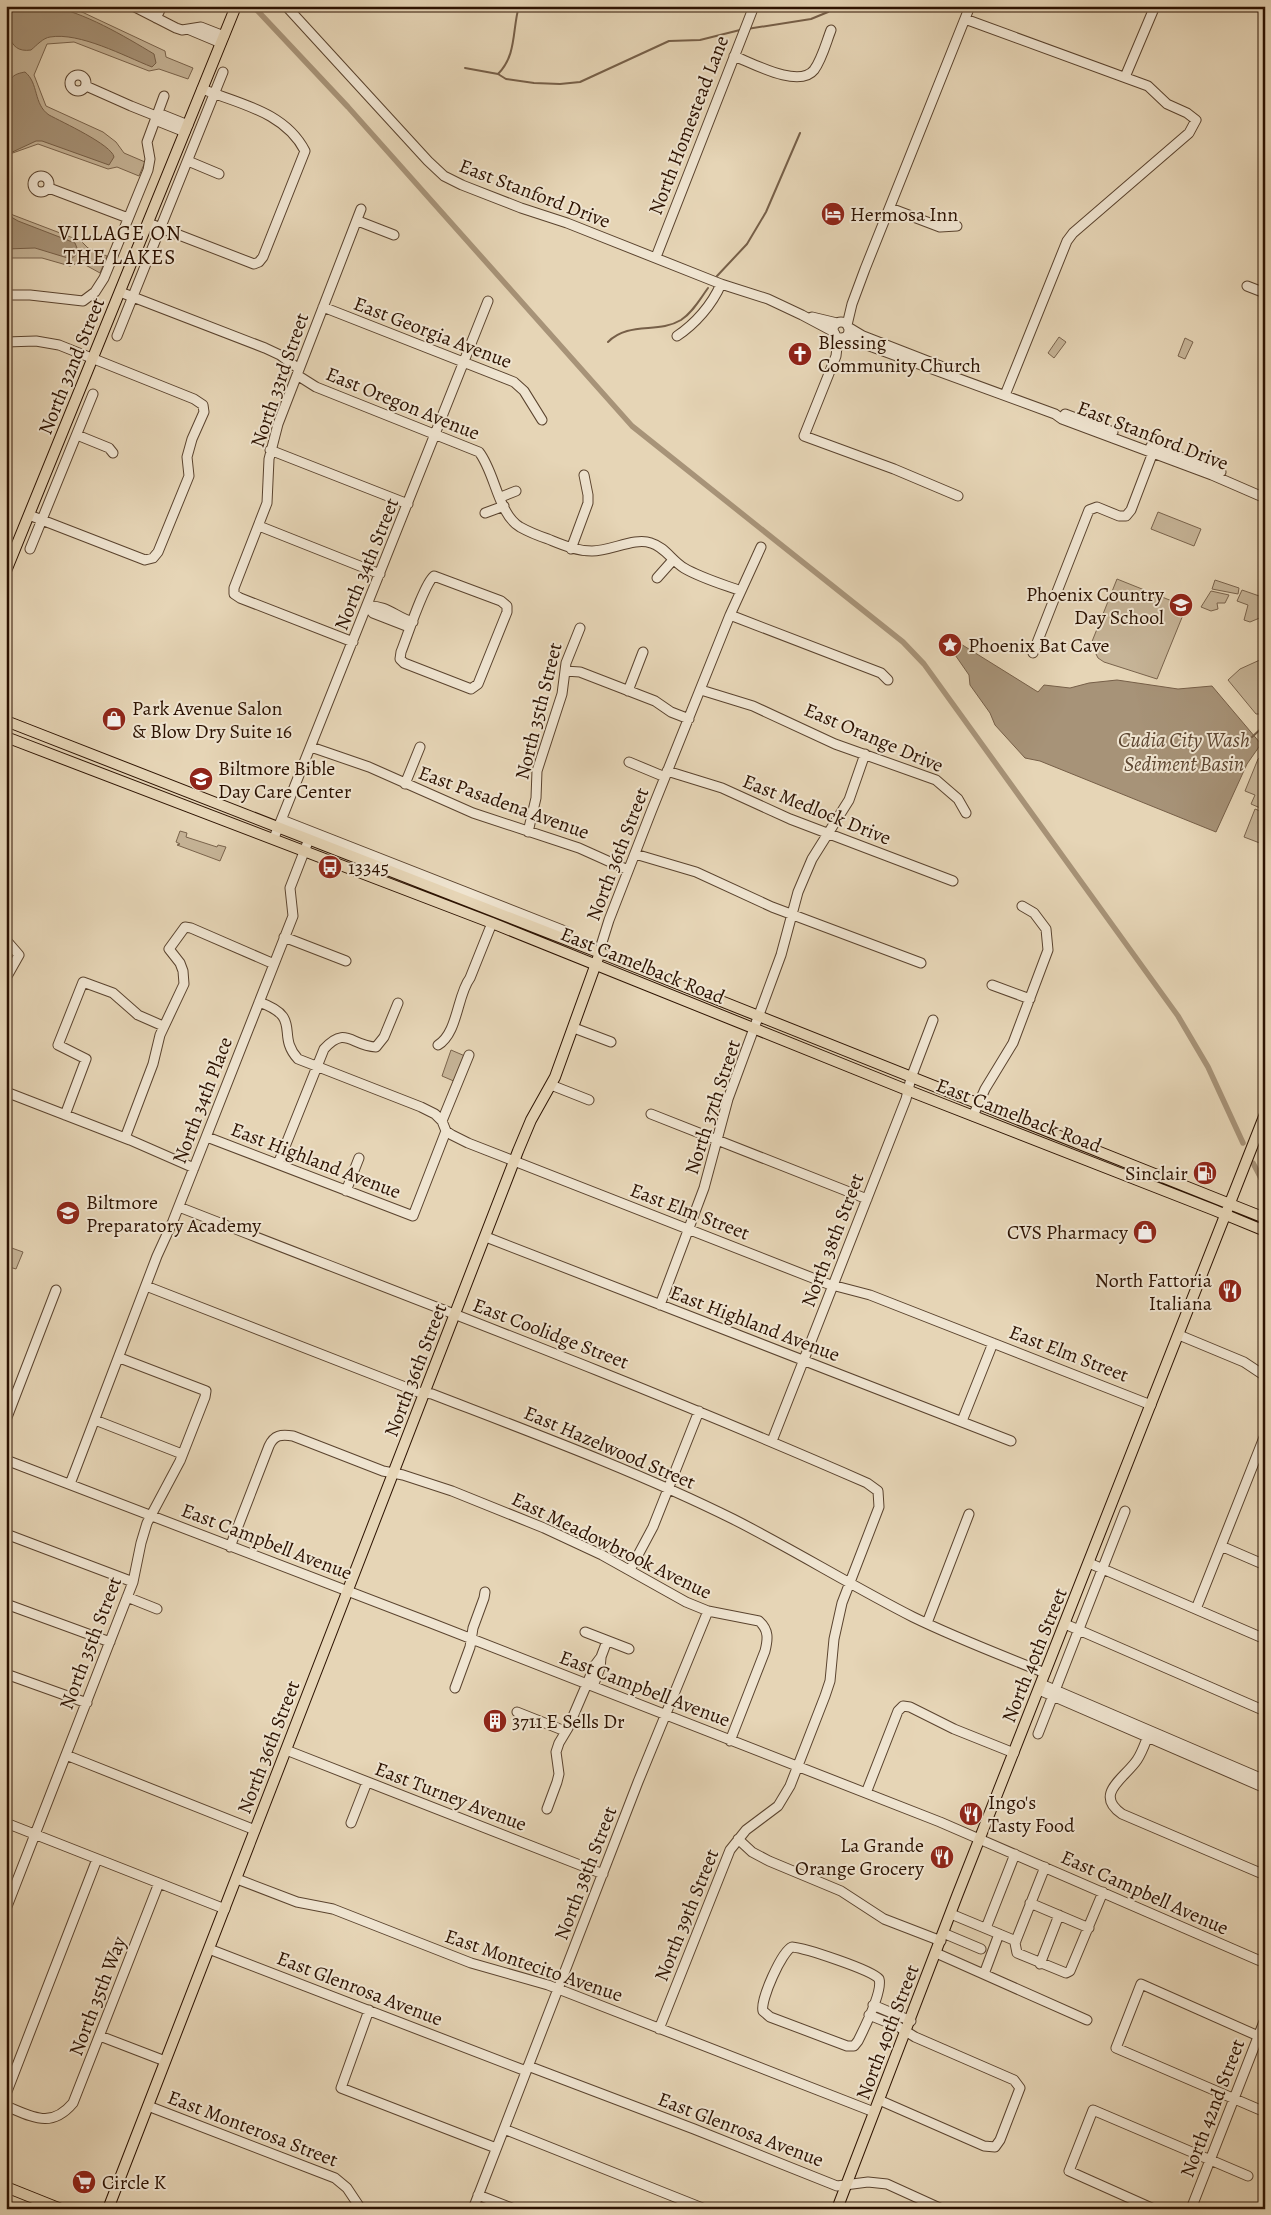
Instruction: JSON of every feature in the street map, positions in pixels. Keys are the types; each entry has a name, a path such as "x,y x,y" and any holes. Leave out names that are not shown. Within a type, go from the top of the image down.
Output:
{"main road":[{"name":"North 32nd Street","path":"6,572 235,7"},
{"name":"East Camelback Road","path":"6,721 166,783 280,824 309,839 440,886 566,939 1265,1218"},
{"path":"19,742 25,728"},
{"name":"East Camelback Road","path":"6,737 492,923 907,1090 1226,1214 1265,1231"},
{"path":"161,796 166,783"},
{"path":"435,901 440,886"},
{"name":"North 36th Street","path":"108,2209 514,1161 531,1120 551,1085 574,1028 599,952"},
{"name":"North 40th Street","path":"837,2209 980,1839 1265,1114"},
{"path":"1080,1158 1085,1146"},
{"path":"6,2187 61,2209"}],"street":[{"path":"133,6 176,28 222,39"},
{"path":"156,18 162,6"},
{"name":"East Stanford Drive","path":"286,6 428,161 444,176 462,185 521,208 568,223 721,284 768,299 839,335 982,386 1058,415 1062,419 1214,469 1265,491"},
{"name":"North Homestead Lane","path":"656,257 754,6"},
{"path":"958,496 912,476 804,436 836,356 839,335 834,327 843,324 852,304 970,6"},
{"path":"1125,77 1155,6"},
{"path":"965,19 1148,86 1167,104 1196,120 1190,134 1073,233 1067,241 1005,395"},
{"path":"734,56 789,77 800,78 814,71 831,30"},
{"name":"North 32nd Street","path":"117,336 223,72"},
{"path":"86,86 156,116 160,122 168,121 187,128"},
{"path":"148,223 254,264 263,258 305,151 297,138 277,119 202,89"},
{"path":"6,295 30,295 83,301 95,292 104,278 148,170 150,159 147,142 164,96"},
{"path":"188,161 220,174"},
{"path":"49,188 128,218"},
{"path":"890,208 940,227 957,226"},
{"name":"North 33rd Street","path":"353,642 234,594 234,588 267,503 270,450 278,424 358,221 361,209"},
{"path":"358,221 394,235"},
{"path":"677,336 691,326 717,293 721,284"},
{"path":"1247,286 1265,293"},
{"name":"East Oregon Avenue","path":"120,292 265,348 280,355 316,386 479,452 489,466 504,506 510,517 519,527 571,549 604,551 645,542 661,548 673,560 689,571 740,591"},
{"name":"North 34th Street","path":"274,838 312,747 488,301"},
{"name":"East Georgia Avenue","path":"323,307 514,382 520,386 542,420"},
{"name":"East Stanford Drive","path":"802,315 843,324 863,336 934,362 982,386"},
{"path":"839,335 848,334 843,324"},
{"path":"6,342 36,341 51,344 194,399 203,405 204,412 187,457 189,476 158,552 153,558 145,560 29,515"},
{"name":"North 32nd Street","path":"30,549 93,394"},
{"path":"77,435 109,448 113,453"},
{"path":"270,450 408,504"},
{"path":"1033,653 1089,510 1097,506 1119,516 1126,516 1131,510 1154,450"},
{"name":"East Stanford Drive","path":"1154,450 1265,498"},
{"path":"571,549 588,503 584,475"},
{"path":"501,497 516,491"},
{"path":"485,514 504,506"},
{"path":"259,526 380,574"},
{"name":"North 36th Street","path":"599,952 628,870 688,719 740,591 761,547"},
{"path":"657,578 673,560"},
{"path":"434,576 501,601 506,606 507,612 478,684 475,687 467,688 404,663 400,659 401,652 412,625 429,582 434,576"},
{"path":"367,606 373,613 388,614 412,625"},
{"path":"730,615 881,673 888,680"},
{"name":"North 35th Street","path":"528,832 536,798 537,771 562,694 566,663 580,628"},
{"path":"628,691 643,652"},
{"path":"565,671 580,672 655,700 671,712 688,719"},
{"name":"East Orange Drive","path":"701,690 762,709 835,744 936,780 958,799 966,814"},
{"name":"East Pasadena Avenue","path":"312,747 354,761 473,813 579,848 628,870"},
{"path":"405,784 420,747"},
{"name":"North 37th Street","path":"660,1305 704,1188 728,1099 781,955 791,914 805,873 849,800 865,754"},
{"name":"East Medlock Drive","path":"629,762 666,774 722,788 828,834 953,881"},
{"name":"East Camelback Road","path":"280,824 440,886"},
{"name":"North 34th Place","path":"70,1484 120,1358 157,1256 179,1208 274,964 294,910 290,888 309,839"},
{"path":"635,854 701,874 791,914 921,963"},
{"path":"974,1116 988,1084 1013,1043 1048,954 1046,929 1034,913 1022,906"},
{"path":"438,1044 446,1038 462,1000 466,995 470,986 470,978 492,923"},
{"path":"125,1138 153,1064 163,1026 184,984 180,963 169,949 185,927 274,964"},
{"path":"284,937 346,961"},
{"path":"6,940 18,955 6,978"},
{"path":"65,1115 86,1058 58,1045 83,982 113,993 138,1015 163,1026"},
{"path":"992,985 1030,999"},
{"path":"259,1002 274,1008 285,1018 288,1042 293,1054 298,1059 422,1107 435,1114 442,1121 446,1130"},
{"path":"278,1164 315,1067 324,1049 338,1037 348,1037 371,1046 381,1043 398,1003"},
{"name":"East Camelback Road","path":"912,1078 933,1020"},
{"path":"574,1028 611,1042"},
{"path":"442,1121 469,1056"},
{"name":"North 38th Street","path":"772,1441 906,1099 907,1090 912,1078"},
{"path":"551,1085 589,1100"},
{"path":"6,1092 125,1138 194,1168"},
{"path":"651,1114 867,1199"},
{"name":"East Highland Avenue","path":"207,1137 413,1216 446,1130"},
{"name":"East Elm Street","path":"446,1130 468,1143 833,1285 870,1295 1151,1404"},
{"path":"346,1191 359,1158"},
{"name":"East Coolidge Street","path":"179,1208 584,1364 772,1441 867,1483 878,1491"},
{"name":"East Highland Avenue","path":"486,1237 1011,1441"},
{"name":"East Hazelwood Street","path":"146,1286 418,1392 432,1394 544,1437 668,1489 732,1518 926,1623 970,1644 1045,1673"},
{"path":"6,1420 56,1290"},
{"path":"1179,1335 1244,1362 1265,1376"},
{"path":"962,1421 993,1343"},
{"name":"North 35th Street","path":"6,1909 133,1582 140,1543 151,1516 182,1454 206,1391 120,1358"},
{"path":"630,1570 653,1527 699,1411"},
{"path":"95,1420 182,1454"},
{"name":"East Meadowbrook Avenue","path":"230,1546 269,1446 276,1437 284,1434 383,1471 452,1491 544,1528 630,1570 686,1602 708,1611 759,1621 765,1626 768,1637 765,1651 730,1740"},
{"path":"1196,1609 1265,1435"},
{"name":"East Campbell Avenue","path":"6,1460 866,1793 980,1839 1265,1963"},
{"name":"North 39th Street","path":"659,2029 730,1850 746,1830 778,1806 785,1797 798,1767 830,1681 838,1617 879,1507 878,1491"},
{"name":"North 40th Street","path":"1038,1734 1125,1512"},
{"path":"926,1623 970,1514"},
{"path":"6,1534 133,1582"},
{"path":"1221,1546 1265,1565"},
{"path":"1089,1563 1265,1639"},
{"path":"454,1688 484,1598 484,1592"},
{"path":"127,1597 157,1609"},
{"path":"6,1604 110,1642"},
{"name":"North 38th Street","path":"472,2209 665,1715 708,1611"},
{"path":"1065,1624 1265,1711"},
{"path":"585,1632 629,1649"},
{"path":"547,1809 559,1774 556,1752 590,1685 607,1641"},
{"path":"6,1674 87,1703"},
{"path":"1040,1687 1236,1771 1265,1780"},
{"path":"866,1793 898,1711 903,1706 910,1707 949,1726 1014,1753"},
{"path":"517,1712 565,1731"},
{"path":"1149,1734 1137,1760 1111,1790 1113,1806 1122,1814 1265,1875"},
{"name":"East Turney Avenue","path":"286,1750 603,1874"},
{"path":"66,1755 255,1830"},
{"path":"1236,1771 1265,1788"},
{"path":"351,1823 367,1782"},
{"path":"6,1824 225,1909"},
{"path":"738,1839 752,1852 841,1891 884,1919 981,1949"},
{"path":"986,1928 1015,1854"},
{"path":"6,2094 97,1859"},
{"path":"1045,1867 1014,1947 1017,1953 1040,1964 1066,1973 1070,1971 1103,1892"},
{"name":"East Montecito Avenue","path":"237,1878 297,1902 333,1909 471,1963 530,1979 558,1989 874,2112"},
{"name":"North 35th Way","path":"6,2106 40,2119 59,2116 73,2103 159,1883"},
{"path":"1030,1903 1089,1928"},
{"path":"951,1914 1016,1941"},
{"path":"1040,1964 1059,1915"},
{"path":"984,1974 999,1934"},
{"path":"792,1947 828,1957 876,1976 880,1983 869,2016 858,2041 854,2046 849,2046 767,2015 761,2005 783,1956 788,1948 792,1947"},
{"name":"East Glenrosa Avenue","path":"209,1949 527,2069 694,2129 837,2186 846,2187 868,2182 887,2184 942,2209"},
{"path":"936,1954 1087,2020"},
{"path":"1261,2038 1141,1984 1116,2048 1265,2112"},
{"path":"873,2005 911,2021"},
{"path":"369,2010 341,2088 496,2148"},
{"path":"891,2024 895,2014"},
{"path":"869,2016 891,2024 1014,2080 1020,2088 1000,2140 995,2148 984,2146 879,2100"},
{"name":"North 42nd Street","path":"1191,2209 1234,2098 1261,2038 1265,2019"},
{"path":"100,2036 165,2061"},
{"name":"East Monterosa Street","path":"148,2106 336,2178 347,2188 361,2209"},
{"path":"1154,2209 1069,2170 1088,2118 1093,2110 1248,2176"},
{"path":"504,2129 705,2209"},
{"path":"478,2195 514,2209"}],"shaded area":[{"path":"6,6 62,6 82,12 165,51 166,57 193,68 188,79 159,69 149,71 74,42 47,44 34,75 46,106 103,132 116,142 124,153 145,162 139,176 117,167 108,169 38,144 7,155 6,158"},
{"path":"6,208 13,215 81,241 88,248 107,256 100,273 80,262 70,266 42,258 6,258"},
{"path":"1059,337 1066,342 1054,358 1048,353"},
{"path":"1185,338 1193,342 1185,359 1178,356"},
{"path":"1158,512 1201,529 1194,546 1151,529"},
{"path":"1117,579 1182,605 1185,610 1157,679 1104,662 1098,658 1091,644"},
{"path":"1215,580 1239,588 1238,594 1212,589"},
{"path":"1242,590 1265,598 1265,618 1262,617 1250,622 1244,620 1248,605 1237,601"},
{"path":"1211,591 1229,595 1225,603 1217,603 1218,609 1211,611 1201,607"},
{"path":"1265,659 1265,711 1262,714 1256,714 1228,680 1240,669"},
{"path":"1265,752 1265,810 1251,804 1255,795 1245,791 1258,759"},
{"path":"1255,809 1265,813 1265,845 1244,837"},
{"path":"180,831 187,833 186,837 217,847 218,845 226,847 220,861 177,845 180,844 176,842"},
{"path":"451,1050 465,1056 456,1082 442,1076"},
{"path":"6,1246 23,1252 16,1269 6,1266"}],"water":[{"path":"44,5 90,19 154,54 156,63 152,67 88,41 62,36 47,38 31,50 23,50 12,43 8,29 6,6"},
{"path":"25,72 32,82 40,105 44,110 49,115 105,146 114,157 109,165 42,141 36,141 6,155 5,105 8,86 14,76"},
{"path":"6,214 18,221 75,243 77,248 76,255 71,259 35,248 6,249"},
{"name":"Cudia City Wash Sediment Basin","path":"956,641 1038,692 1044,685 1070,688 1089,683 1117,680 1178,689 1212,686 1261,744 1247,764 1216,832 1040,761 1025,758 995,725 990,713 970,685 969,675 951,649"}],"waterway":[{"path":"253,6 348,107 632,426 903,642 924,664 1178,1016 1208,1067 1243,1143"},
{"path":"498,74 504,67 511,50 519,6"},
{"path":"747,29 811,19 828,12 834,6"},
{"path":"465,68 498,74 506,79 534,83 560,84 580,82 669,41 700,40 740,30"},
{"path":"717,276 747,244 766,212 800,133"},
{"path":"608,342 625,332 663,326 681,320 693,309 708,288"},
{"path":"1252,737 1265,725"},
{"path":"1253,1163 1265,1186"}],"place":[{"name":"Hermosa Inn","path":"833,214"},
{"name":"Blessing Community Church","path":"800,354"},
{"name":"Phoenix Country Day School","path":"1181,605"},
{"name":"Phoenix Bat Cave","path":"950,645"},
{"name":"Park Avenue Salon & Blow Dry Suite 16","path":"114,719"},
{"name":"Biltmore Bible Day Care Center","path":"201,779"},
{"name":"13345","path":"330,867"},
{"name":"Sinclair","path":"1205,1173"},
{"name":"Biltmore Preparatory Academy","path":"68,1213"},
{"name":"CVS Pharmacy","path":"1145,1232"},
{"name":"North Fattoria Italiana","path":"1230,1291"},
{"name":"3711 E Sells Dr","path":"495,1721"},
{"name":"Ingo's Tasty Food","path":"971,1814"},
{"name":"La Grande Orange Grocery","path":"942,1857"},
{"name":"Circle K","path":"84,2182"}],"district":[{"name":"VILLAGE ON THE LAKES","path":"120,245"}]}
